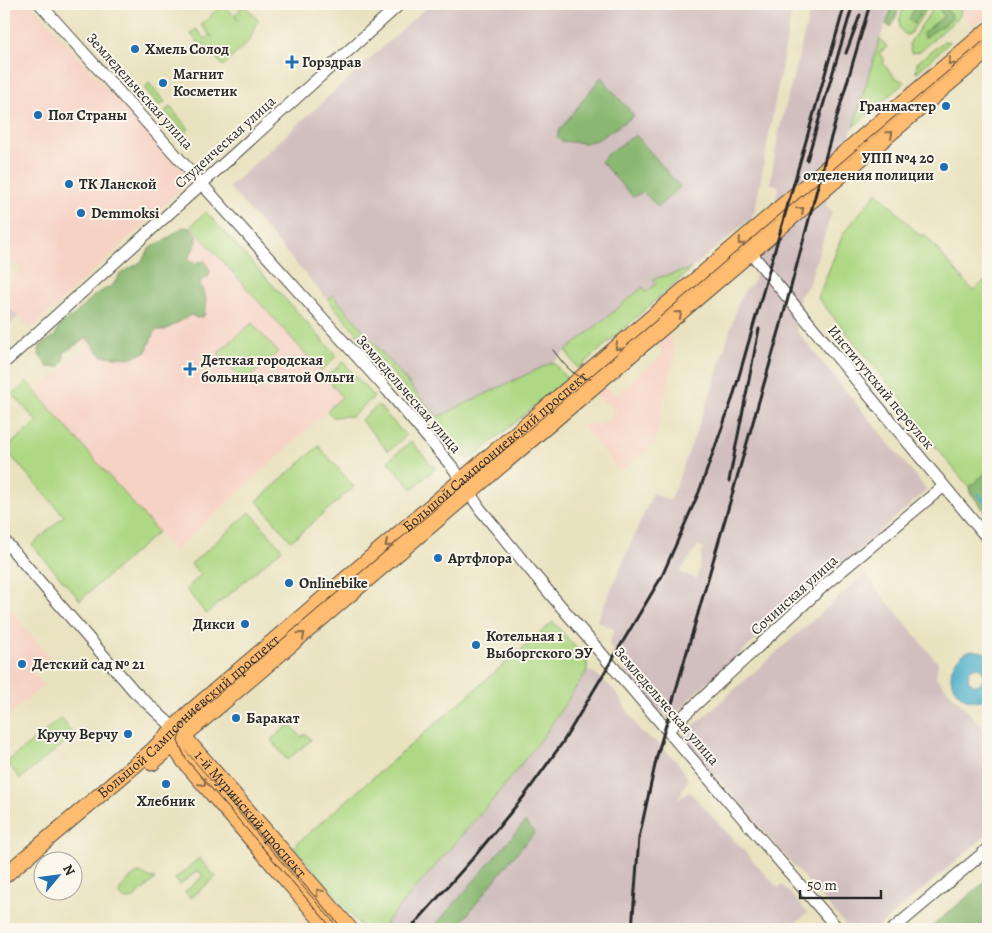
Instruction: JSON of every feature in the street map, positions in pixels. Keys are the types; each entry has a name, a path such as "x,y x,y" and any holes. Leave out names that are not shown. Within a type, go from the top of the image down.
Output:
{"main road":[{"name":"Большой Сампсониевский проспект","path":"4,884 465,487 988,30"},
{"name":"Большой Сампсониевский проспект","path":"465,487 751,253 988,50"},
{"name":"Большой Сампсониевский проспект","path":"4,876 174,736"},
{"name":"1-й Муринский проспект","path":"174,736 330,929"},
{"name":"1-й Муринский проспект","path":"174,736 350,929"}],"street":[{"name":"Земледельческая улица","path":"40,4 203,183 388,391 454,469 465,487 546,589 838,929"},
{"name":"Студенческая улица","path":"4,363 400,4"},
{"name":"Институтский переулок","path":"751,253 988,540"},
{"name":"Сочинская улица","path":"668,730 828,582 944,486"},
{"name":"1-й Муринский проспект","path":"4,540 174,736"},
{"path":"893,929 988,849"}],"shaded area":[{"path":"4,4 31,4 191,180 30,330 4,301 4,284 21,271 4,252"},
{"path":"430,4 793,4 755,211 750,219 691,269 653,279 656,284 646,292 642,287 553,362 437,417 334,296 328,300 229,187"},
{"path":"812,4 891,4 857,115 826,205 832,212 808,286 800,296 796,330 927,490 697,691 679,712 669,716 659,711 625,671 609,644 614,629 597,621 653,493 670,501 713,387 738,304 745,290 753,283 779,186 770,183 779,131","holes":["698,545 703,548 697,579 680,572"]},
{"path":"955,4 988,4 988,15 973,27"},
{"name":"Детская городская больница святой Ольги","path":"191,226 343,397 174,551 35,391 88,346 74,329"},
{"path":"4,301 18,317 4,330"},
{"path":"668,331 675,353 655,442 624,470 619,470 582,426 586,423 599,426 616,410 592,394 602,386 616,394 662,355 657,340"},
{"path":"865,574 938,663 936,677 988,733 988,834 876,929 849,929 681,737"},
{"name":"Детский сад № 21","path":"4,603 49,656 32,671 44,685 4,719"},
{"path":"587,671 595,673 615,691 642,734 656,741 679,764 688,779 677,801 689,791 778,888 782,885 808,913 787,929 456,929 457,927 453,929 383,929 387,921 495,797 545,734"},
{"path":"304,919 313,929 292,929 302,921"}],"green space":[{"path":"223,4 238,20 235,14 241,10 236,4 246,7 259,21 255,25 250,40 223,66 204,44 199,44 191,34 196,29 205,39 209,35 213,38 201,25"},
{"path":"893,4 901,4 891,28 886,24"},
{"path":"905,4 930,4 910,34 906,35 902,32 899,24"},
{"path":"917,4 927,4 914,24 909,19"},
{"path":"936,4 956,4 961,9 960,16 919,52 911,53 909,44"},
{"path":"943,4 952,16 952,19 924,38 923,33 944,16 939,9"},
{"path":"880,38 887,47 879,53 885,61 883,63 895,78 905,82 853,127"},
{"path":"944,41 950,42 916,73 917,63"},
{"path":"601,77 634,116 597,140 584,143 561,141 558,138 558,132"},
{"path":"149,83 165,102 160,106 144,88"},
{"path":"170,107 189,129 185,133 165,111"},
{"path":"636,135 680,187 658,207 643,192 633,197 601,162 608,153"},
{"path":"877,192 920,236 924,234 973,291 988,278 988,515 970,492 969,487 913,420 913,413 818,298 843,234"},
{"path":"206,212 337,356 321,371 191,226"},
{"path":"183,227 190,228 197,235 197,242 188,259 192,263 205,261 210,271 208,277 199,282 206,299 204,316 197,318 191,315 165,330 155,330 146,352 130,358 102,356 87,338 64,352 64,362 59,367 48,367 39,355 40,346 55,336 60,324 72,317 95,295 113,285 120,274 141,262 151,246 164,241"},
{"path":"691,269 578,369 566,351 643,287 646,292 656,284 653,279"},
{"path":"333,295 437,417 553,362 567,379 474,457 467,459 328,300"},
{"path":"252,323 278,352 244,382 218,353"},
{"path":"343,362 374,397 352,416 333,417 327,411 342,397 326,377"},
{"path":"27,382 158,532 80,600 32,545 64,516 5,449 37,422 13,394"},
{"path":"378,405 406,436 388,451 361,420"},
{"path":"411,441 435,469 412,489 388,461"},
{"path":"319,446 354,487 291,541 257,501"},
{"path":"988,471 988,515 970,492 969,487"},
{"path":"250,512 282,549 206,614 186,589 201,575 191,564"},
{"path":"553,622 587,660 587,671 545,734 495,797 387,921 383,929 363,929 294,846"},
{"path":"61,718 74,735 20,779 7,762"},
{"path":"290,724 301,737 306,734 311,740 287,760 271,740"},
{"path":"525,822 535,832 456,929 432,929"},
{"path":"199,858 216,877 191,898 185,892 203,876 198,870 180,885 175,879"},
{"path":"139,873 155,879 134,898 125,900 119,894 121,888 129,879"},
{"path":"988,879 988,929 929,929"}],"water":[{"path":"972,650 988,653 988,698 976,701 965,699 958,693 953,684 951,674 960,656","holes":["976,667 981,668 985,676 980,684 975,685 968,680 969,671"]}],"waterway":[{"path":"978,494 988,506"}],"tram line":[{"path":"333,929 186,759 178,741 182,725 988,37"},
{"path":"553,350 574,373 591,379"},
{"path":"228,797 343,929"}],"railway":[{"path":"410,929 474,857 525,795 563,742 662,576 699,492 733,397 845,4"},
{"path":"807,160 853,4"},
{"path":"632,929 639,838 657,756 780,328 829,144 870,4"},
{"path":"846,53 860,15"},
{"path":"729,481 759,329"}],"place":[{"name":"Хмель Солод","path":"135,49"},
{"name":"Горздрав","path":"292,62"},
{"name":"Магнит Косметик","path":"163,83"},
{"name":"Гранмастер","path":"946,106"},
{"name":"Пол Страны","path":"38,115"},
{"name":"УПП №4 20 отделения полиции","path":"944,167"},
{"name":"ТК Ланской","path":"69,184"},
{"name":"Demmoksi","path":"81,213"},
{"name":"Детская городская больница святой Ольги","path":"190,369"},
{"name":"Артфлора","path":"438,558"},
{"name":"Onlinebike","path":"289,583"},
{"name":"Дикси","path":"245,624"},
{"name":"Котельная 1 Выборгского ЭУ","path":"476,645"},
{"name":"Детский сад № 21","path":"22,664"},
{"name":"Баракат","path":"236,718"},
{"name":"Кручу Верчу","path":"128,734"},
{"name":"Хлебник","path":"166,784"}]}
